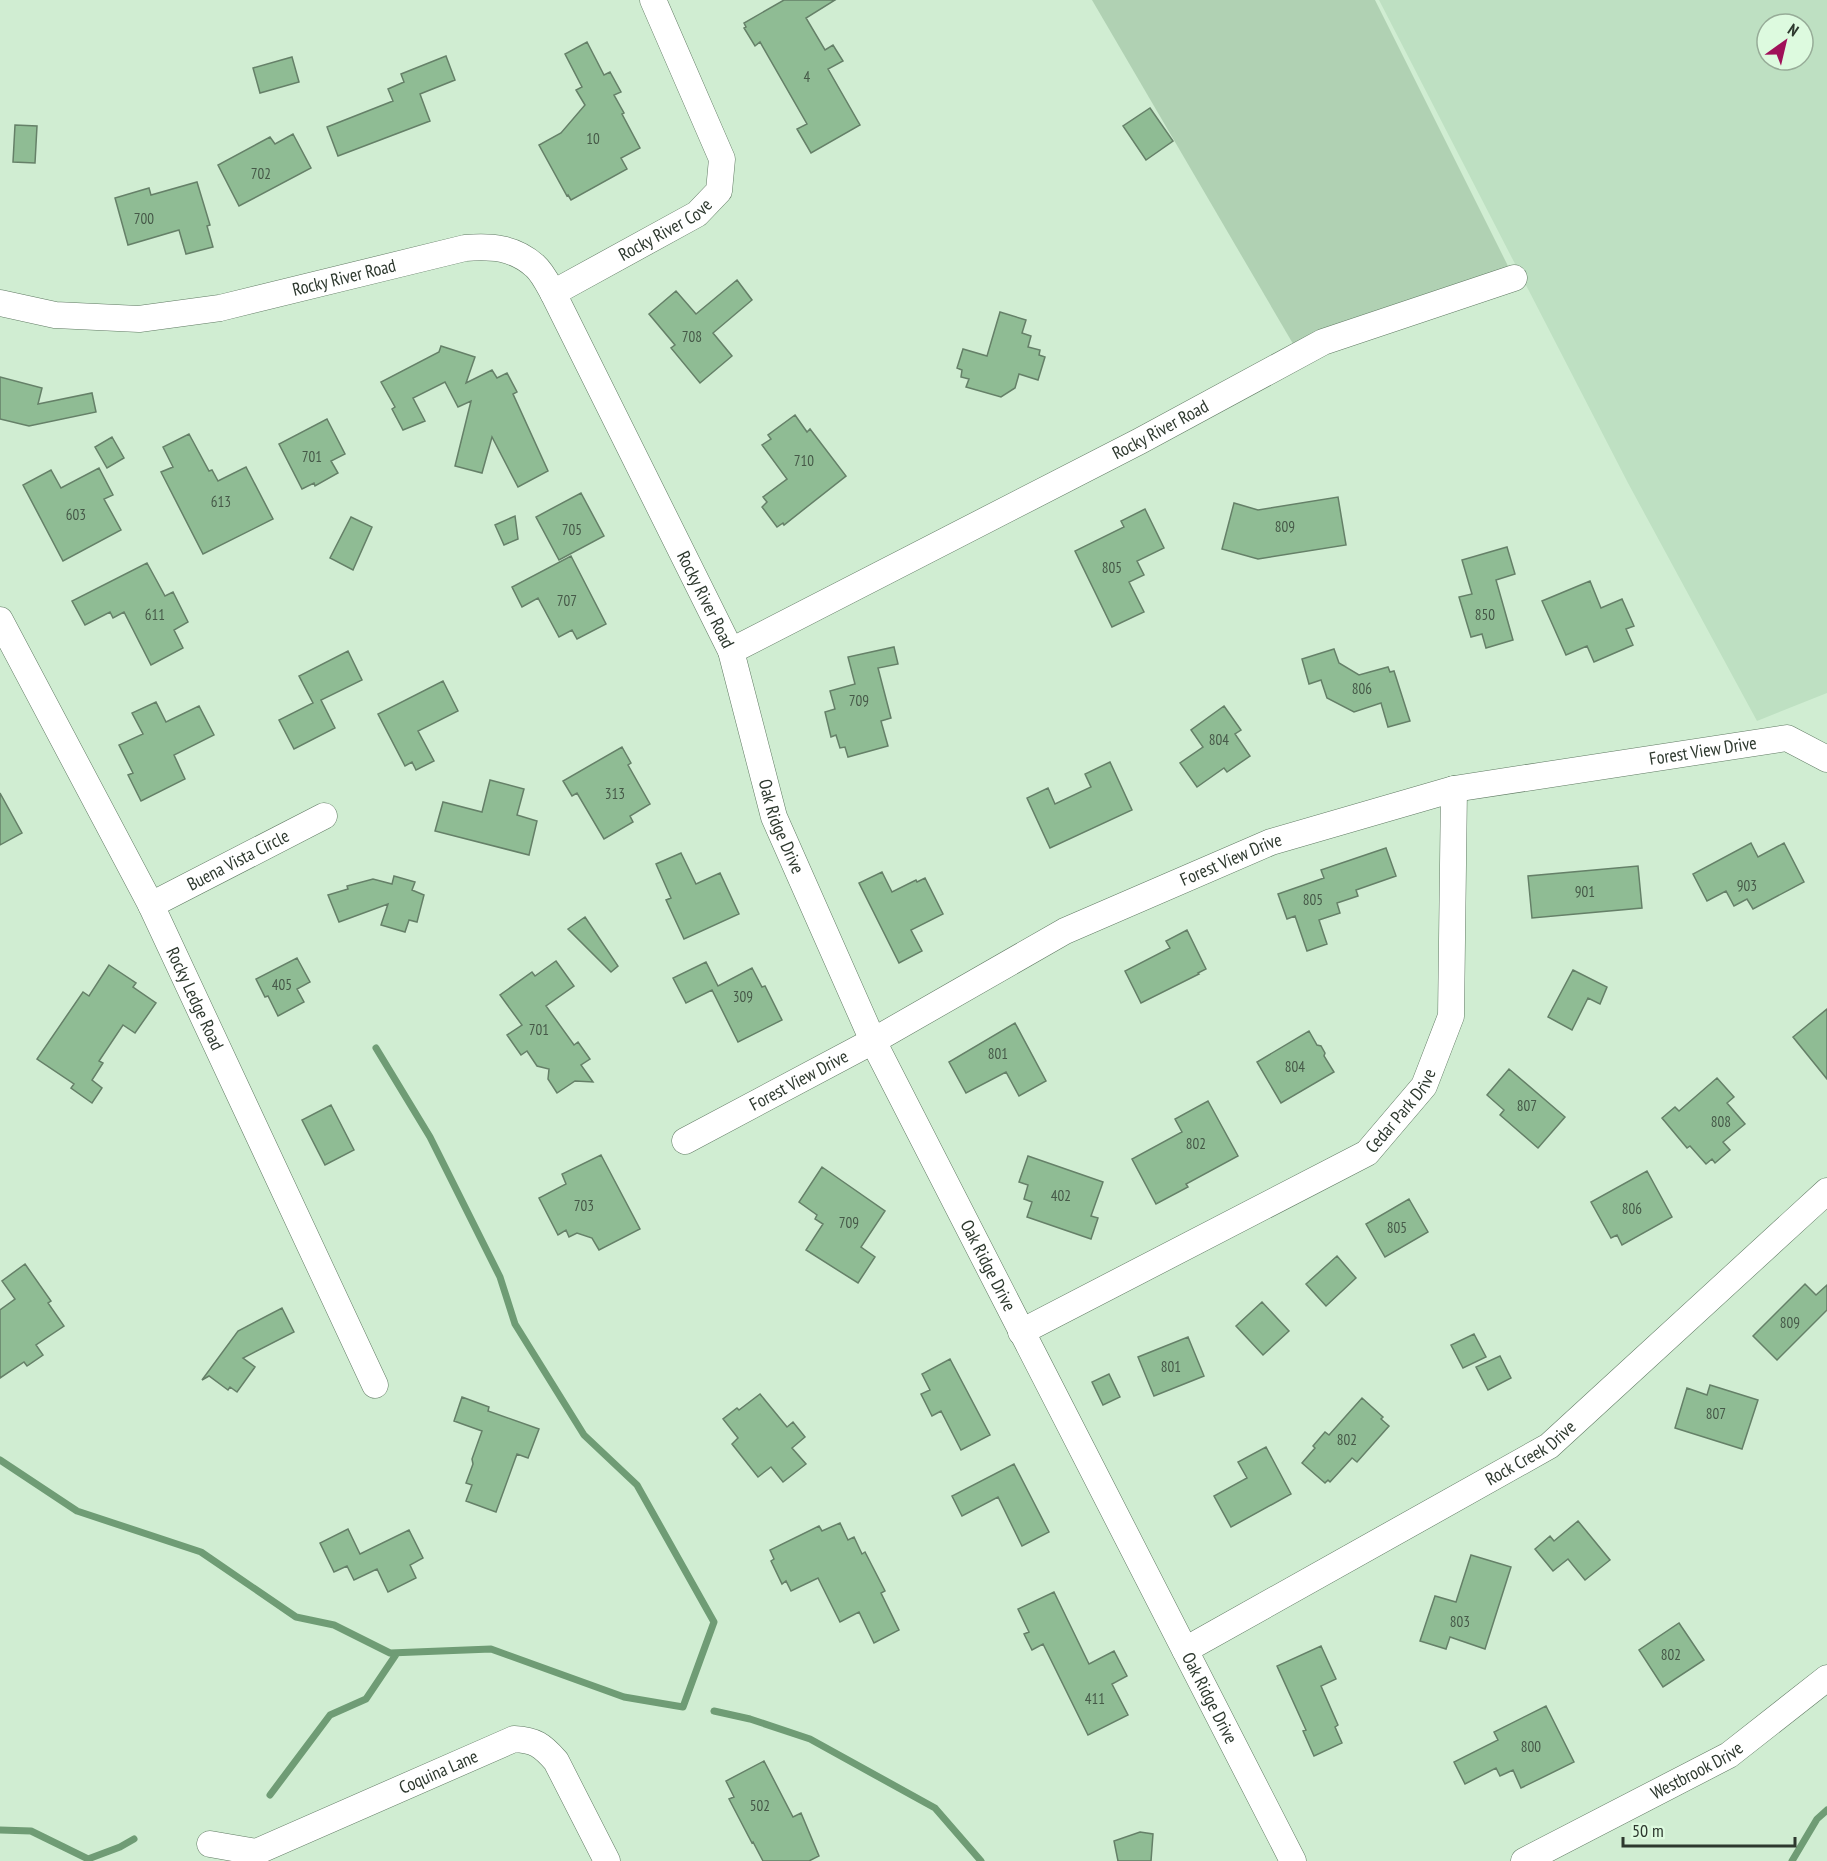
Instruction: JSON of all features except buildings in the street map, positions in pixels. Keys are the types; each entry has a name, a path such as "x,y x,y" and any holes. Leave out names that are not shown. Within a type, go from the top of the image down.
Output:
{"street":[{"name":"Rocky River Cove","path":"553,293 697,214 718,190 722,159 653,0"},
{"name":"Rocky River Road","path":"0,303 55,315 139,319 220,308 465,248 489,246 513,252 536,267 553,293 731,651 1140,441 1323,342 1514,278"},
{"name":"Rocky Ledge Road","path":"0,620 151,905 375,1385"},
{"name":"Oak Ridge Drive","path":"731,651 774,817 873,1041 1293,1861"},
{"name":"Forest View Drive","path":"685,1141 873,1041 1065,930 1271,842 1454,789 1786,738 1827,759"},
{"name":"Cedar Park Drive","path":"1021,1332 1367,1153 1424,1086 1451,1016 1454,789"},
{"name":"Buena Vista Circle","path":"151,905 324,816"},
{"name":"Rock Creek Drive","path":"1185,1650 1549,1446 1827,1191"},
{"name":"Westbrook Drive","path":"1524,1861 1729,1755 1827,1678"},
{"name":"Coquina Lane","path":"210,1844 256,1852 514,1738 531,1740 545,1749 556,1761 607,1861"}],"shaded area":[{"path":"1092,0 1375,0 1514,278 1299,354"},
{"path":"1379,0 1827,0 1827,693 1757,721 1628,483"}],"waterway":[{"path":"0,1460 77,1511 201,1552 296,1617 334,1625 390,1653 491,1649 624,1697 683,1707 714,1622 637,1485 584,1435 515,1324 500,1277 430,1137 376,1048"},
{"path":"270,1795 330,1715 366,1699 397,1653"},
{"path":"714,1711 750,1719 810,1739 935,1808 981,1861"},
{"path":"1792,1861 1817,1819 1827,1810"},
{"path":"0,1830 31,1831 88,1859 134,1839"}]}
